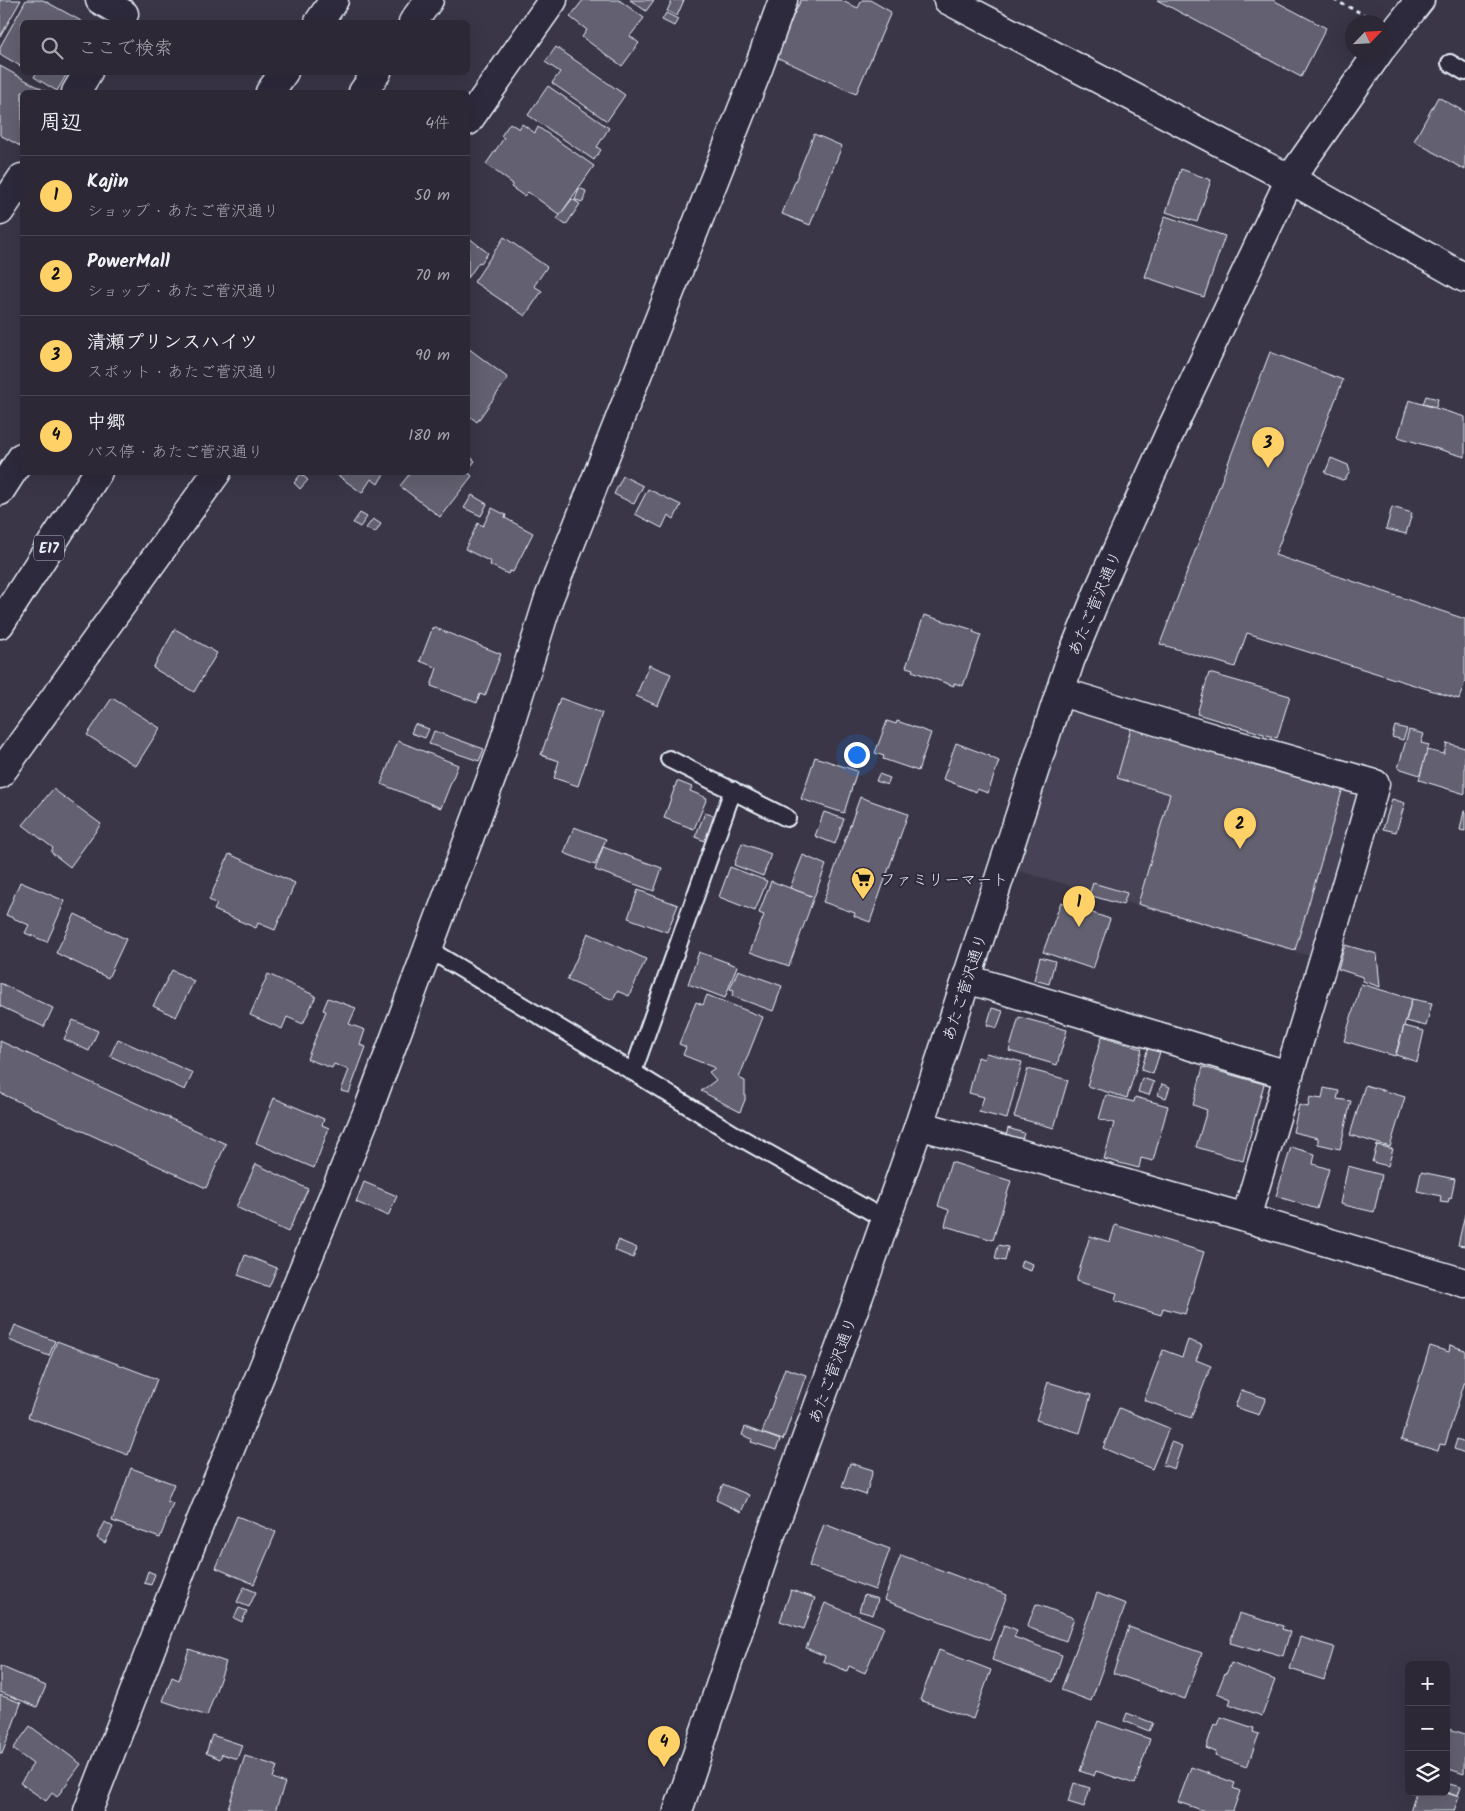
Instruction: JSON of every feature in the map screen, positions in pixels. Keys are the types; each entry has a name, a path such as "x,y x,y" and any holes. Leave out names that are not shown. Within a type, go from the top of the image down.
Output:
{"main road":[{"path":"100,0 126,12"},
{"path":"320,20 334,0"},
{"path":"414,20 429,0"},
{"path":"470,118 553,0"},
{"path":"88,1811 192,1545 368,1113 501,752 549,598 765,54 783,0"},
{"path":"948,0 1290,179 1465,278"},
{"path":"1390,38 1420,0"},
{"name":"あたご菅沢通り","path":"678,1811 770,1536 919,1125 1070,662 1105,575 1200,366 1290,179 1373,60"},
{"path":"77,90 86,75"},
{"path":"271,90 282,75"},
{"path":"364,90 375,75"},
{"path":"0,211 14,178"},
{"path":"0,491 20,460"},
{"name":"E17","path":"0,624 96,475"},
{"path":"0,774 214,475"},
{"path":"1060,692 1375,784 1246,1218"},
{"path":"967,979 1288,1075"},
{"path":"919,1125 1246,1218 1465,1283"}],"lane":[{"path":"1450,63 1465,72"},
{"path":"670,759 787,818"},
{"path":"633,1072 733,790"},
{"path":"428,949 734,1134 886,1220"}],"path":[{"path":"1334,0 1364,15"}],"shaded area":[{"path":"1061,692 1375,784 1324,960 1002,866"}],"building":[{"path":"0,0 21,0 0,37"},
{"path":"26,0 43,0 79,20 20,20 20,66 0,54 0,47"},
{"path":"583,0 619,0 644,18 630,36 639,43 622,66 582,37 587,30 570,17"},
{"path":"630,0 654,0 646,11"},
{"path":"672,0 684,0 677,16 667,11"},
{"path":"801,0 840,0 858,8 862,0 870,0 891,12 856,94 774,56"},
{"path":"1157,0 1273,0 1326,28 1301,77"},
{"path":"666,13 678,19 674,26 662,20"},
{"path":"556,47 625,95 607,121 552,83 560,72 545,62"},
{"path":"0,66 43,90 20,90 20,146 0,135"},
{"path":"35,75 66,75 58,90 34,77"},
{"path":"548,86 609,128 597,147 601,150 594,160 528,115"},
{"path":"1438,97 1465,112 1465,170 1414,141"},
{"path":"510,123 519,129 522,124 535,133 538,127 594,166 560,215 528,192 524,196 511,187 513,184 486,164 504,138 501,136"},
{"path":"814,134 842,146 810,225 782,214"},
{"path":"1181,169 1211,180 1197,222 1166,212"},
{"path":"579,188 586,191 583,202 575,200"},
{"path":"572,199 580,204 566,225 557,219"},
{"path":"1165,216 1225,236 1204,297 1145,277"},
{"path":"504,237 547,267 534,286 542,291 525,316 474,282"},
{"path":"470,239 488,253 481,263 479,262 470,275"},
{"path":"470,350 508,378 477,422 470,417"},
{"path":"1270,352 1343,380 1275,555 1465,619 1465,681 1459,699 1247,633 1235,667 1160,644"},
{"path":"1426,396 1438,399 1436,407 1423,404"},
{"path":"1409,400 1465,417 1465,457 1398,437"},
{"path":"470,457 475,461 470,467"},
{"path":"1331,458 1348,465 1350,472 1345,479 1342,480 1325,473"},
{"path":"470,474 472,476 440,517 400,486 409,475"},
{"path":"300,475 308,480 300,489 294,483"},
{"path":"337,475 383,475 378,484 371,479 362,493"},
{"path":"623,476 643,486 634,504 614,494"},
{"path":"648,489 681,505 674,519 668,515 662,528 635,514"},
{"path":"472,495 487,504 481,516 464,508"},
{"path":"1392,507 1412,513 1406,534 1386,529"},
{"path":"492,508 506,515 505,518 533,533 513,572 510,571 508,574 490,565 491,562 465,549 478,523 483,526"},
{"path":"360,513 367,517 360,527 353,523"},
{"path":"373,519 381,524 375,533 366,528"},
{"path":"924,615 974,630 973,632 981,635 963,686 954,683 954,686 912,671 913,669 906,667"},
{"path":"433,627 501,654 485,696 480,694 477,703 431,686 437,668 420,661"},
{"path":"175,629 217,653 194,692 153,668"},
{"path":"649,665 671,674 658,706 636,696"},
{"path":"1209,673 1290,696 1277,738 1197,714"},
{"path":"112,698 160,728 136,766 87,735"},
{"path":"560,698 602,713 578,786 554,778 559,761 541,755"},
{"path":"887,721 896,724 897,721 931,733 918,771 883,759 884,756 875,753"},
{"path":"415,724 429,729 425,738 411,733"},
{"path":"1132,725 1343,788 1295,950 1138,904 1170,794 1117,778"},
{"path":"1395,726 1407,729 1403,740 1392,737"},
{"path":"1409,730 1424,734 1421,743 1429,745 1420,775 1398,768"},
{"path":"434,731 484,749 479,761 429,744"},
{"path":"398,741 458,765 441,808 381,784"},
{"path":"956,743 999,761 988,793 977,789 976,792 943,779"},
{"path":"1447,743 1465,748 1465,794 1419,780 1427,750 1444,754"},
{"path":"815,757 857,771 844,813 801,799"},
{"path":"879,774 890,778 887,785 876,781"},
{"path":"677,781 692,787 690,791 707,798 694,829 664,818"},
{"path":"53,789 101,824 70,867 51,852 53,848 23,825"},
{"path":"860,797 908,814 870,922 854,916 855,913 823,902"},
{"path":"1392,799 1405,803 1396,832 1383,829"},
{"path":"1465,811 1465,831 1460,830"},
{"path":"824,812 844,819 835,844 815,836"},
{"path":"705,813 715,816 705,841 695,837"},
{"path":"574,827 606,839 595,865 564,853"},
{"path":"742,843 771,854 763,876 734,865"},
{"path":"603,847 662,868 654,891 595,870"},
{"path":"229,854 295,883 275,930 258,923 256,928 214,910 217,904 209,900"},
{"path":"803,855 826,865 814,897 790,888"},
{"path":"730,867 767,881 755,911 719,897"},
{"path":"771,881 814,897 789,966 750,952 764,915 759,913"},
{"path":"20,882 65,901 47,942 25,933 29,925 6,915"},
{"path":"1093,883 1127,893 1123,905 1089,895"},
{"path":"638,890 678,905 667,932 628,918"},
{"path":"1061,902 1110,919 1093,969 1043,952"},
{"path":"75,914 126,939 108,978 56,953"},
{"path":"588,933 646,959 629,996 617,991 613,1000 567,980"},
{"path":"1345,945 1377,954 1380,987 1363,981 1363,977 1338,969"},
{"path":"699,952 737,966 725,998 688,984"},
{"path":"1040,957 1055,961 1049,984 1034,980"},
{"path":"172,970 194,981 176,1017 153,1006"},
{"path":"738,970 782,986 773,1011 732,996 734,990 730,989"},
{"path":"268,974 316,996 303,1024 287,1017 282,1029 250,1015"},
{"path":"0,983 53,1008 44,1027 0,1006"},
{"path":"1361,984 1412,999 1395,1056 1344,1041"},
{"path":"707,995 763,1017 739,1078 745,1081 745,1100 740,1112 701,1091 716,1080 709,1072 715,1068 683,1055 686,1047 679,1044 696,1002 703,1005"},
{"path":"328,998 356,1008 349,1024 365,1030 360,1045 366,1047 349,1093 341,1091 349,1070 334,1064 332,1068 307,1059 326,1011 323,1010"},
{"path":"1412,999 1432,1003 1426,1026 1406,1021"},
{"path":"992,1008 1003,1011 997,1028 987,1025"},
{"path":"1019,1017 1067,1030 1057,1065 1009,1051"},
{"path":"73,1020 98,1031 89,1051 64,1039"},
{"path":"1404,1026 1424,1031 1417,1062 1396,1055"},
{"path":"1102,1036 1142,1049 1127,1098 1087,1086"},
{"path":"118,1039 193,1073 185,1090 110,1056"},
{"path":"0,1041 226,1144 206,1188 0,1093"},
{"path":"1148,1048 1160,1052 1153,1074 1141,1070"},
{"path":"986,1053 1022,1062 1007,1119 979,1112 984,1097 969,1093 978,1057 984,1059"},
{"path":"1203,1067 1264,1084 1243,1161 1196,1147 1207,1110 1193,1105"},
{"path":"1028,1069 1068,1080 1054,1128 1014,1117"},
{"path":"1142,1078 1154,1082 1149,1095 1138,1092"},
{"path":"1162,1084 1170,1087 1166,1098 1158,1095"},
{"path":"1365,1085 1405,1097 1390,1147 1350,1135"},
{"path":"1324,1088 1339,1091 1337,1099 1351,1101 1340,1149 1318,1144 1318,1138 1293,1132 1299,1105 1308,1107 1310,1097 1322,1099"},
{"path":"1106,1095 1134,1102 1135,1097 1168,1106 1153,1161 1141,1158 1139,1168 1104,1159 1114,1123 1099,1119"},
{"path":"274,1098 324,1119 322,1125 329,1128 314,1168 256,1143"},
{"path":"1008,1128 1024,1133 1022,1140 1006,1136"},
{"path":"1377,1145 1393,1149 1388,1166 1372,1162"},
{"path":"1291,1147 1315,1154 1313,1164 1329,1169 1317,1209 1276,1196"},
{"path":"951,1162 1011,1181 993,1240 945,1226 949,1210 938,1206"},
{"path":"256,1164 308,1189 288,1232 236,1207"},
{"path":"1348,1166 1382,1175 1374,1212 1340,1204"},
{"path":"1421,1172 1455,1179 1451,1199 1449,1198 1448,1203 1440,1202 1441,1196 1417,1191"},
{"path":"364,1182 397,1196 388,1216 356,1202"},
{"path":"1465,1214 1465,1246 1458,1245"},
{"path":"1115,1225 1204,1252 1185,1314 1163,1308 1161,1315 1115,1301 1117,1293 1076,1281 1090,1236 1110,1242"},
{"path":"618,1240 637,1248 633,1258 614,1250"},
{"path":"998,1245 1008,1247 1005,1261 995,1259"},
{"path":"245,1255 277,1268 269,1287 238,1275"},
{"path":"1022,1260 1033,1264 1031,1271 1020,1267"},
{"path":"15,1325 55,1341 49,1356 9,1340"},
{"path":"1188,1340 1202,1345 1196,1360 1211,1366 1191,1418 1144,1400 1163,1350 1182,1357"},
{"path":"57,1341 157,1379 128,1455 28,1417"},
{"path":"1450,1345 1465,1350 1465,1381 1445,1445 1440,1444 1438,1451 1401,1440 1430,1346 1449,1352"},
{"path":"785,1368 806,1375 783,1440 762,1433"},
{"path":"1048,1382 1091,1395 1080,1433 1036,1420"},
{"path":"1241,1390 1266,1398 1259,1415 1235,1407"},
{"path":"1119,1408 1169,1428 1152,1469 1103,1448"},
{"path":"745,1427 780,1440 776,1450 751,1442 752,1439 742,1435"},
{"path":"1457,1439 1465,1442 1465,1453 1454,1449"},
{"path":"1171,1442 1182,1446 1174,1469 1163,1465"},
{"path":"850,1463 873,1470 866,1495 842,1487"},
{"path":"131,1468 174,1484 167,1501 173,1503 160,1538 112,1521"},
{"path":"723,1484 749,1495 741,1512 716,1500"},
{"path":"237,1516 276,1532 254,1584 216,1568"},
{"path":"105,1522 113,1527 105,1543 97,1538"},
{"path":"824,1524 890,1549 875,1590 809,1566"},
{"path":"901,1555 1007,1595 990,1640 884,1600"},
{"path":"148,1571 155,1574 151,1585 144,1583"},
{"path":"244,1587 256,1592 249,1607 237,1602"},
{"path":"791,1590 815,1598 804,1629 780,1621"},
{"path":"1097,1593 1126,1604 1091,1701 1061,1690"},
{"path":"864,1595 878,1599 873,1615 859,1611"},
{"path":"825,1603 884,1627 865,1673 849,1666 847,1671 823,1661 825,1656 806,1648"},
{"path":"1036,1604 1074,1618 1066,1641 1027,1627"},
{"path":"239,1608 247,1611 242,1622 234,1618"},
{"path":"1239,1613 1283,1626 1282,1629 1290,1632 1283,1656 1230,1643"},
{"path":"1004,1625 1017,1630 1014,1637 1062,1655 1053,1682 992,1660"},
{"path":"1129,1627 1202,1653 1185,1699 1113,1673"},
{"path":"1300,1637 1334,1647 1324,1680 1290,1669"},
{"path":"189,1649 226,1662 207,1716 163,1701 172,1677 179,1680"},
{"path":"939,1650 991,1670 973,1719 920,1700"},
{"path":"1231,1663 1275,1680 1262,1716 1229,1704 1231,1699 1217,1693"},
{"path":"0,1666 46,1686 37,1707 0,1692"},
{"path":"0,1695 21,1703 2,1754 0,1753"},
{"path":"1127,1713 1153,1723 1149,1731 1124,1721"},
{"path":"1221,1717 1254,1728 1253,1732 1259,1734 1247,1767 1215,1756 1216,1752 1206,1748 1214,1724 1218,1725"},
{"path":"1098,1721 1150,1739 1135,1784 1096,1771 1094,1776 1080,1771"},
{"path":"30,1726 81,1764 57,1797 52,1793 46,1801 20,1783 33,1764 13,1749"},
{"path":"1450,1729 1465,1734 1464,1774 1450,1769"},
{"path":"212,1735 242,1745 237,1759 222,1754 220,1759 206,1753"},
{"path":"245,1756 277,1766 273,1778 285,1783 275,1811 227,1811"},
{"path":"1191,1767 1235,1783 1233,1788 1240,1791 1233,1811 1205,1811 1178,1802"},
{"path":"1074,1783 1090,1788 1084,1807 1068,1802"},
{"path":"1450,1784 1460,1787 1457,1796 1450,1793"},
{"path":"1450,1794 1459,1797 1454,1811 1410,1811 1415,1796 1450,1796"}],"place":[{"name":"清瀬プリンスハイツ","path":"1268,468"},
{"name":"PowerMall","path":"1240,849"},
{"name":"ファミリーマート","path":"863,900"},
{"name":"Kajin","path":"1079,927"},
{"name":"中郷","path":"664,1767"}]}
